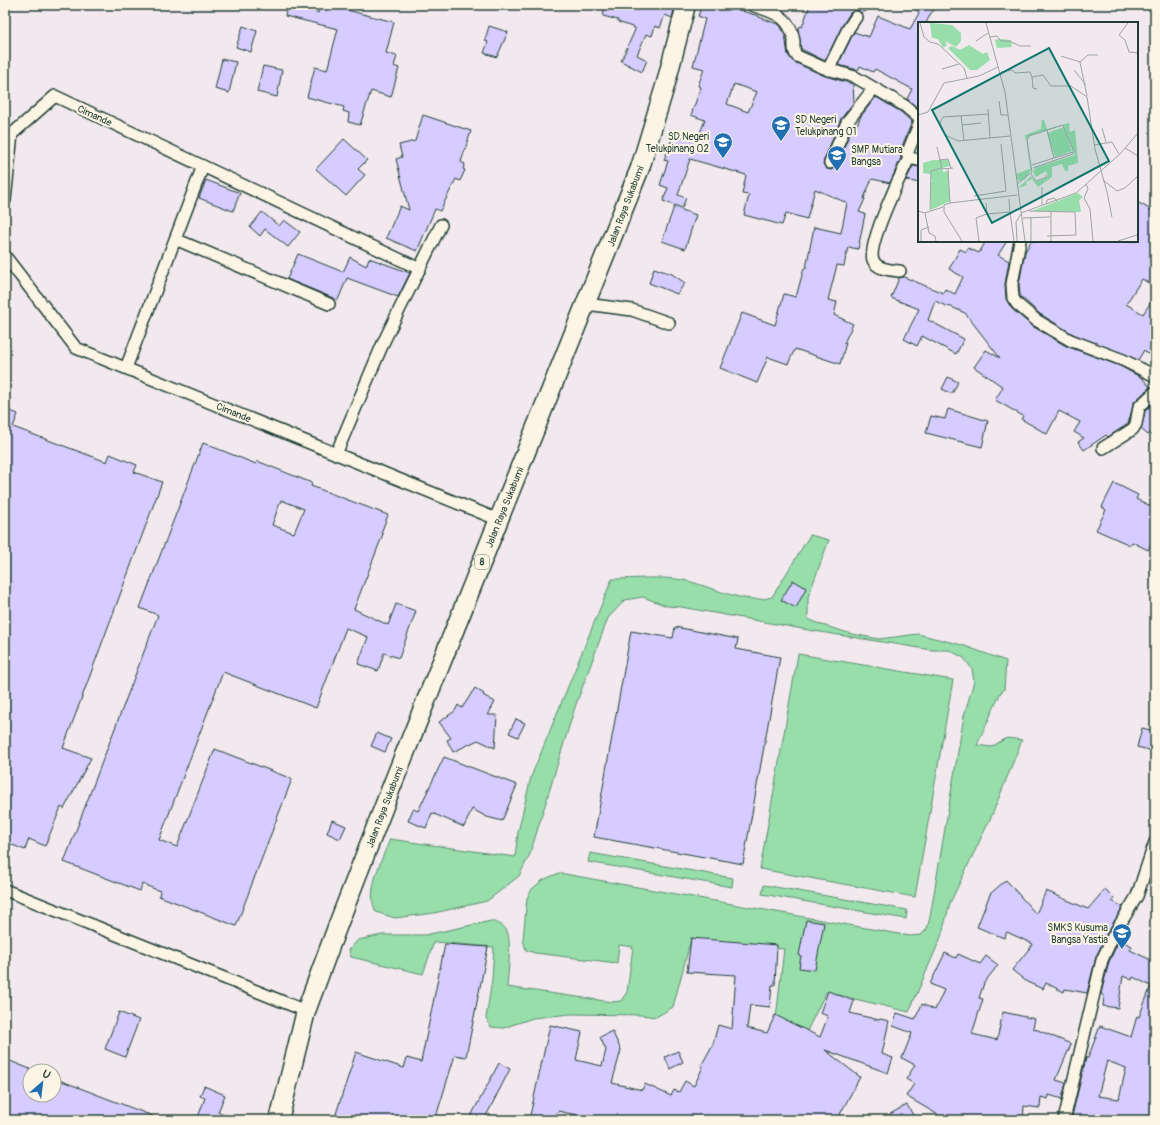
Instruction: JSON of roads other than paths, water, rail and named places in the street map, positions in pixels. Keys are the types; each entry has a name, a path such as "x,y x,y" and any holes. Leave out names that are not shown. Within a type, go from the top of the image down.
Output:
{"highway":[{"name":"Jalan Raya Sukabumi","path":"279,1120 306,1011 395,778 640,168 666,83 686,5"}],"street":[{"path":"752,5 786,20 792,29 795,54 828,70 850,74 905,106 918,117"},
{"path":"828,70 848,29 856,17"},
{"path":"830,163 847,122 874,88"},
{"name":"Cimande","path":"5,200 12,134 55,96 420,269"},
{"path":"900,271 882,269 872,259 873,250 889,200 914,159 908,151 918,126"},
{"path":"126,368 203,166"},
{"path":"336,454 384,341 441,225"},
{"path":"175,239 329,304"},
{"path":"1020,242 1012,284 1013,298 1017,304 1036,320 1070,340 1123,360 1155,376"},
{"name":"Cimande","path":"5,256 76,348 499,520"},
{"path":"586,304 632,310 669,323"},
{"path":"1104,448 1133,429 1136,424 1137,410 1155,392"},
{"path":"1064,1120 1102,960 1113,936 1137,896 1155,842"},
{"path":"5,890 306,1011"}],"place":[{"name":"SD Negeri Telukpinang 01","path":"781,142"},
{"name":"SD Negeri Telukpinang 02","path":"723,159"},
{"name":"SMP Mutiara Bangsa","path":"837,172"},
{"name":"SMKS Kusuma Bangsa Yastia","path":"1122,950"}]}
